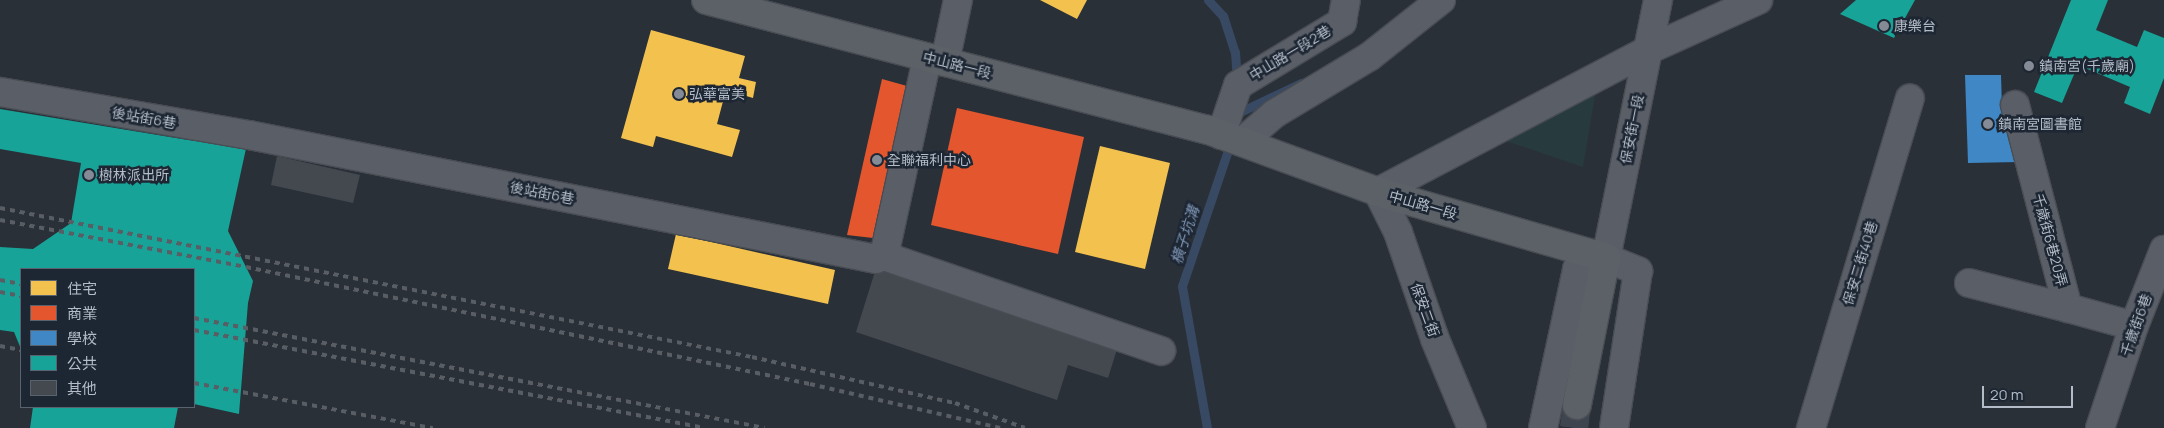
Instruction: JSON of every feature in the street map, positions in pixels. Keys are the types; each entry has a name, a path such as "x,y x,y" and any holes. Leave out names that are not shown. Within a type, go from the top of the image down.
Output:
{"main road":[{"name":"中山路一段","path":"706,0 1224,136 1378,192 1606,258"},
{"name":"保安街一段","path":"1577,405 1606,258"}],"street":[{"path":"958,0 936,60 884,256 1161,351"},
{"name":"中山路一段2巷","path":"1224,136 1238,85 1342,22 1346,0"},
{"path":"1224,136 1274,114 1369,57 1441,0"},
{"name":"保安街一段","path":"1606,258 1658,0"},
{"path":"1378,192 1648,50 1758,0"},
{"name":"後站街6巷","path":"0,92 249,135 876,260 884,256"},
{"name":"保安二街40巷","path":"1817,427 1910,99"},
{"name":"千歲街6巷20弄","path":"2015,105 2068,308"},
{"name":"保安二街","path":"1378,192 1398,232 1436,339 1472,428"},
{"name":"千歲街6巷","path":"2100,428 2134,326 2164,250"},
{"path":"1543,428 1577,269 1606,258 1638,270 1614,428"},
{"path":"1969,283 2134,326"}],"green space":[{"path":"1595,95 1583,167 1497,138"}],"building: 住宅":[{"path":"1040,0 1087,0 1077,19"},
{"name":"弘華富美","path":"651,30 745,56 739,78 756,82 753,98 726,90 717,124 740,130 732,157 656,136 653,147 621,138"},
{"path":"1100,146 1170,163 1145,269 1075,252"},
{"path":"676,234 835,270 828,304 668,269"}],"building: 商業":[{"name":"全聯福利中心","path":"882,79 907,86 873,238 847,235"},
{"path":"957,108 1084,137 1058,254 931,225"}],"building: 學校":[{"name":"鎮南宮圖書館","path":"1965,75 2001,75 2002,108 2009,107 2019,162 1968,163"}],"building: 公共":[{"name":"康樂台","path":"1856,0 1915,0 1894,38 1840,14"},
{"path":"2071,0 2108,0 2096,30 2137,47 2144,30 2164,38 2164,78 2150,114 2124,103 2130,87 2078,65 2062,103 2034,92"},
{"path":"0,109 188,140 247,144 228,231 253,281 248,303 239,414 195,404 195,268 20,268 20,347 14,332 0,330 0,247 33,249 71,223 81,163 0,149"},
{"path":"33,408 178,408 174,428 30,428"}],"building: 其他":[{"path":"277,156 360,175 353,203 271,185"},
{"path":"877,265 1118,346 1108,378 1068,365 1057,400 856,332"}],"waterway":[{"path":"1208,0 1223,16 1235,52 1237,82"},
{"path":"1240,112 1301,83"},
{"name":"橫子坑溝","path":"1207,428 1182,286 1231,141"}],"tunnel":[{"path":"1574,428 1577,405"}],"railway":[{"path":"0,208 752,357 955,403 1025,428"},
{"path":"0,220 246,267 810,384 1001,428"},
{"path":"0,280 20,284"},
{"path":"0,292 20,296"},
{"path":"195,318 765,428"},
{"path":"195,330 705,428"},
{"path":"0,346 20,350"},
{"path":"195,383 433,428"}],"place":[{"name":"康樂台","path":"1884,26"},
{"name":"鎮南宮(千歲廟)","path":"2029,66"},
{"name":"弘華富美","path":"679,94"},
{"name":"鎮南宮圖書館","path":"1988,124"},
{"name":"全聯福利中心","path":"877,160"},
{"name":"樹林派出所","path":"89,175"}]}
